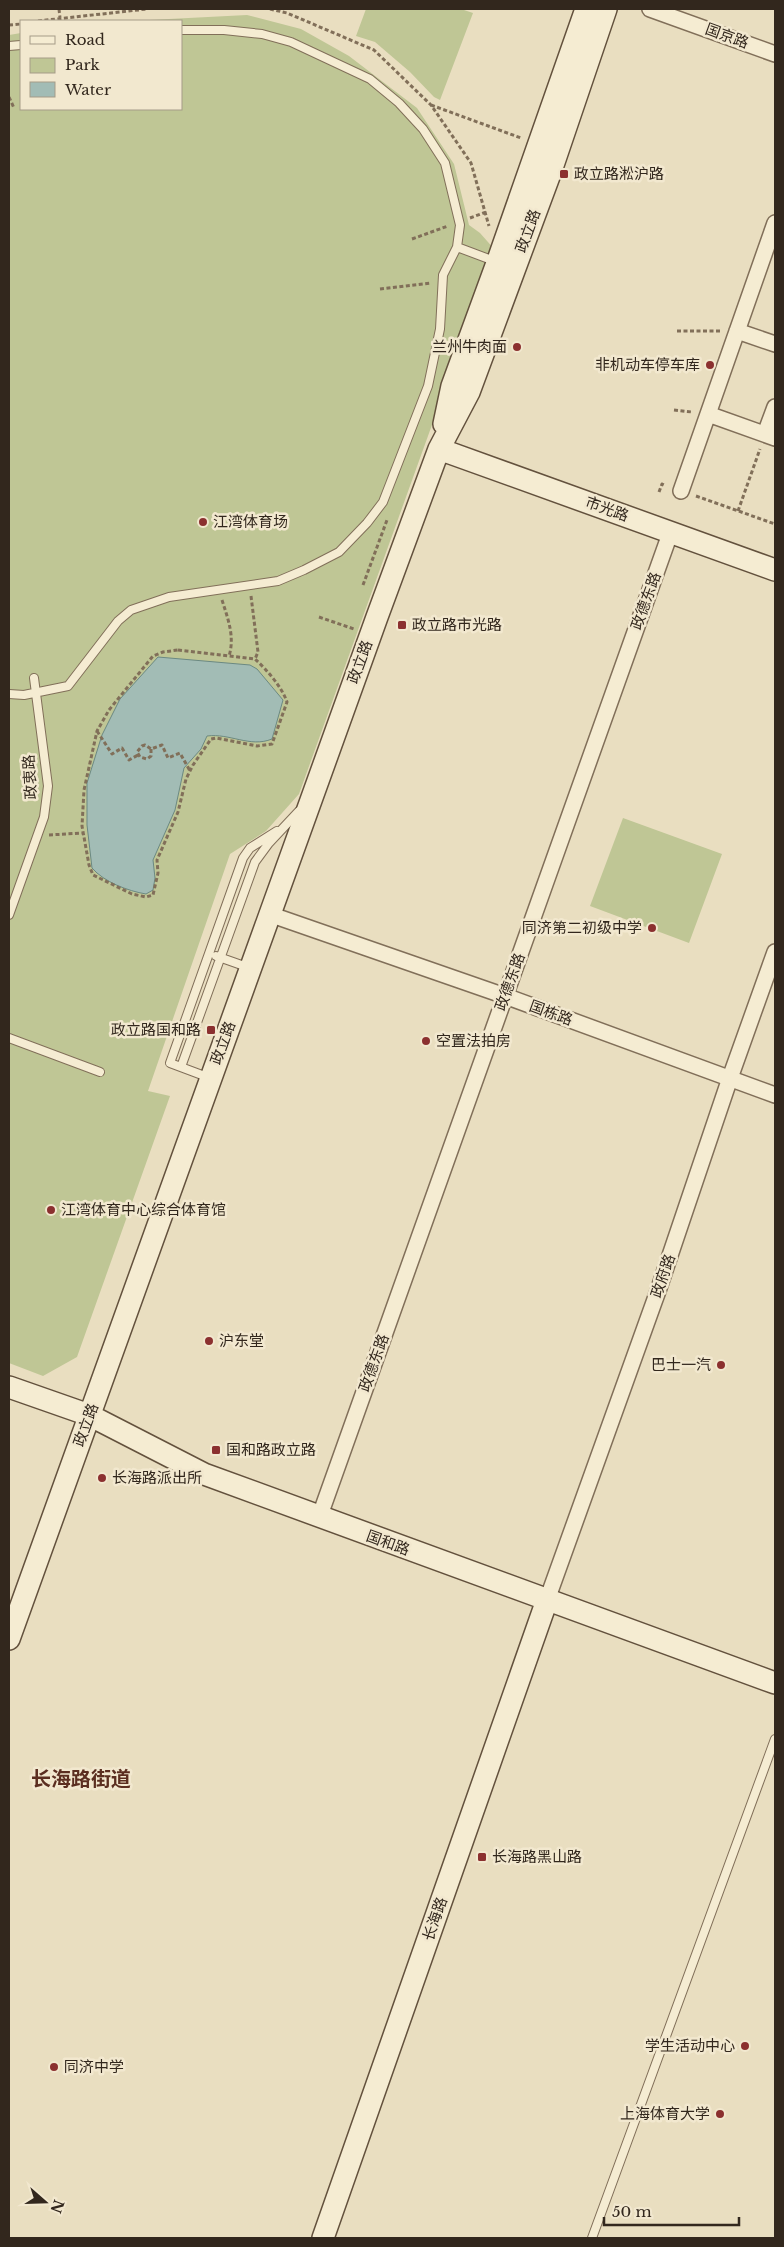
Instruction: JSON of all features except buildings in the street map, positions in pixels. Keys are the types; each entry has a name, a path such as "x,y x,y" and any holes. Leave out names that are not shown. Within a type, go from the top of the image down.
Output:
{"main road":[{"name":"政立路","path":"439,449 452,386 489,259 586,9"},
{"name":"政立路","path":"9,1639 370,635 439,449 468,392 551,171 606,9"},
{"name":"市光路","path":"439,449 775,570"},
{"name":"国和路","path":"9,1386 90,1415 204,1474 319,1518 775,1682"},
{"name":"长海路","path":"323,2238 547,1600"}],"street":[{"name":"国京路","path":"650,9 775,54"},
{"path":"681,491 775,223"},
{"path":"737,331 775,344"},
{"path":"708,414 770,436 775,407"},
{"name":"政德东路","path":"319,1518 671,531"},
{"name":"国栋路","path":"270,914 506,996 775,1095"},
{"name":"政府路","path":"547,1600 658,1291 775,952"}],"lane":[{"path":"9,694 24,695 68,686 118,621 131,610 169,597 278,581 339,552 367,523 383,502 428,386 440,329 443,275 457,247 460,225 444,163 423,129 399,103 370,79 291,42 262,34 224,30 182,30"},
{"path":"457,247 489,259"},
{"name":"政衷路","path":"9,913 44,817 48,786 34,678"},
{"path":"181,1067 255,862 269,842 302,809 316,786"},
{"path":"210,1078 170,1062 210,955 243,858 250,848 285,826"},
{"path":"210,955 250,968"},
{"path":"9,1038 100,1072"},
{"path":"592,2238 775,1739"}],"path":[{"path":"59,9 60,18"},
{"path":"45,20 147,9"},
{"path":"270,9 287,13 374,50 431,105 471,163 489,224 489,259"},
{"path":"9,97 14,108"},
{"path":"431,105 521,138"},
{"path":"380,289 442,282"},
{"path":"677,331 737,331"},
{"path":"738,511 770,436"},
{"path":"681,491 775,524"},
{"path":"363,585 389,515"},
{"path":"250,585 258,652 255,659"},
{"path":"219,590 232,636 229,656"},
{"path":"319,617 370,635"},
{"path":"178,650 255,659 285,696 287,702 276,738 272,744 257,746 216,738 212,739 189,770 178,812 156,860 158,873 153,895 146,897 132,894 93,875 89,865 83,833 84,790 97,730 109,710 153,656 163,652 178,650"},
{"path":"97,730 112,754 122,748 129,760 138,755"},
{"path":"138,755 138,749 142,746 151,749 162,745 168,758 180,753 189,770"},
{"path":"138,755 145,759 149,758 152,752 151,749"},
{"path":"37,836 83,833"}],"green space":[{"path":"366,9 461,9 473,13 440,100 434,97 410,72 375,42 356,36"},
{"name":"江湾体育场","path":"247,15 301,29 349,56 417,108 454,164 469,225 480,233 495,250 299,794 266,831 230,854 148,1091 170,1096 77,1357 43,1376 9,1363 9,35 20,33 20,110 182,110 182,20 150,20"},
{"path":"623,818 722,854 689,943 590,906"}],"water":[{"path":"158,657 250,665 257,669 283,700 272,739 256,742 224,736 207,736 201,749 184,768 175,810 153,860 155,878 153,890 146,894 117,885 103,878 92,868 87,825 87,783 102,735 120,699"}],"place":[{"name":"政立路淞沪路","path":"564,174"},
{"name":"兰州牛肉面","path":"517,347"},
{"name":"非机动车停车库","path":"710,365"},
{"name":"江湾体育场","path":"203,522"},
{"name":"政立路市光路","path":"402,625"},
{"name":"同济第二初级中学","path":"652,928"},
{"name":"政立路国和路","path":"211,1030"},
{"name":"空置法拍房","path":"426,1041"},
{"name":"江湾体育中心综合体育馆","path":"51,1210"},
{"name":"沪东堂","path":"209,1341"},
{"name":"巴士一汽","path":"721,1365"},
{"name":"国和路政立路","path":"216,1450"},
{"name":"长海路派出所","path":"102,1478"},
{"name":"长海路黑山路","path":"482,1857"},
{"name":"学生活动中心","path":"745,2046"},
{"name":"同济中学","path":"54,2067"},
{"name":"上海体育大学","path":"720,2114"}],"district":[{"name":"长海路街道","path":"81,1779"}]}
